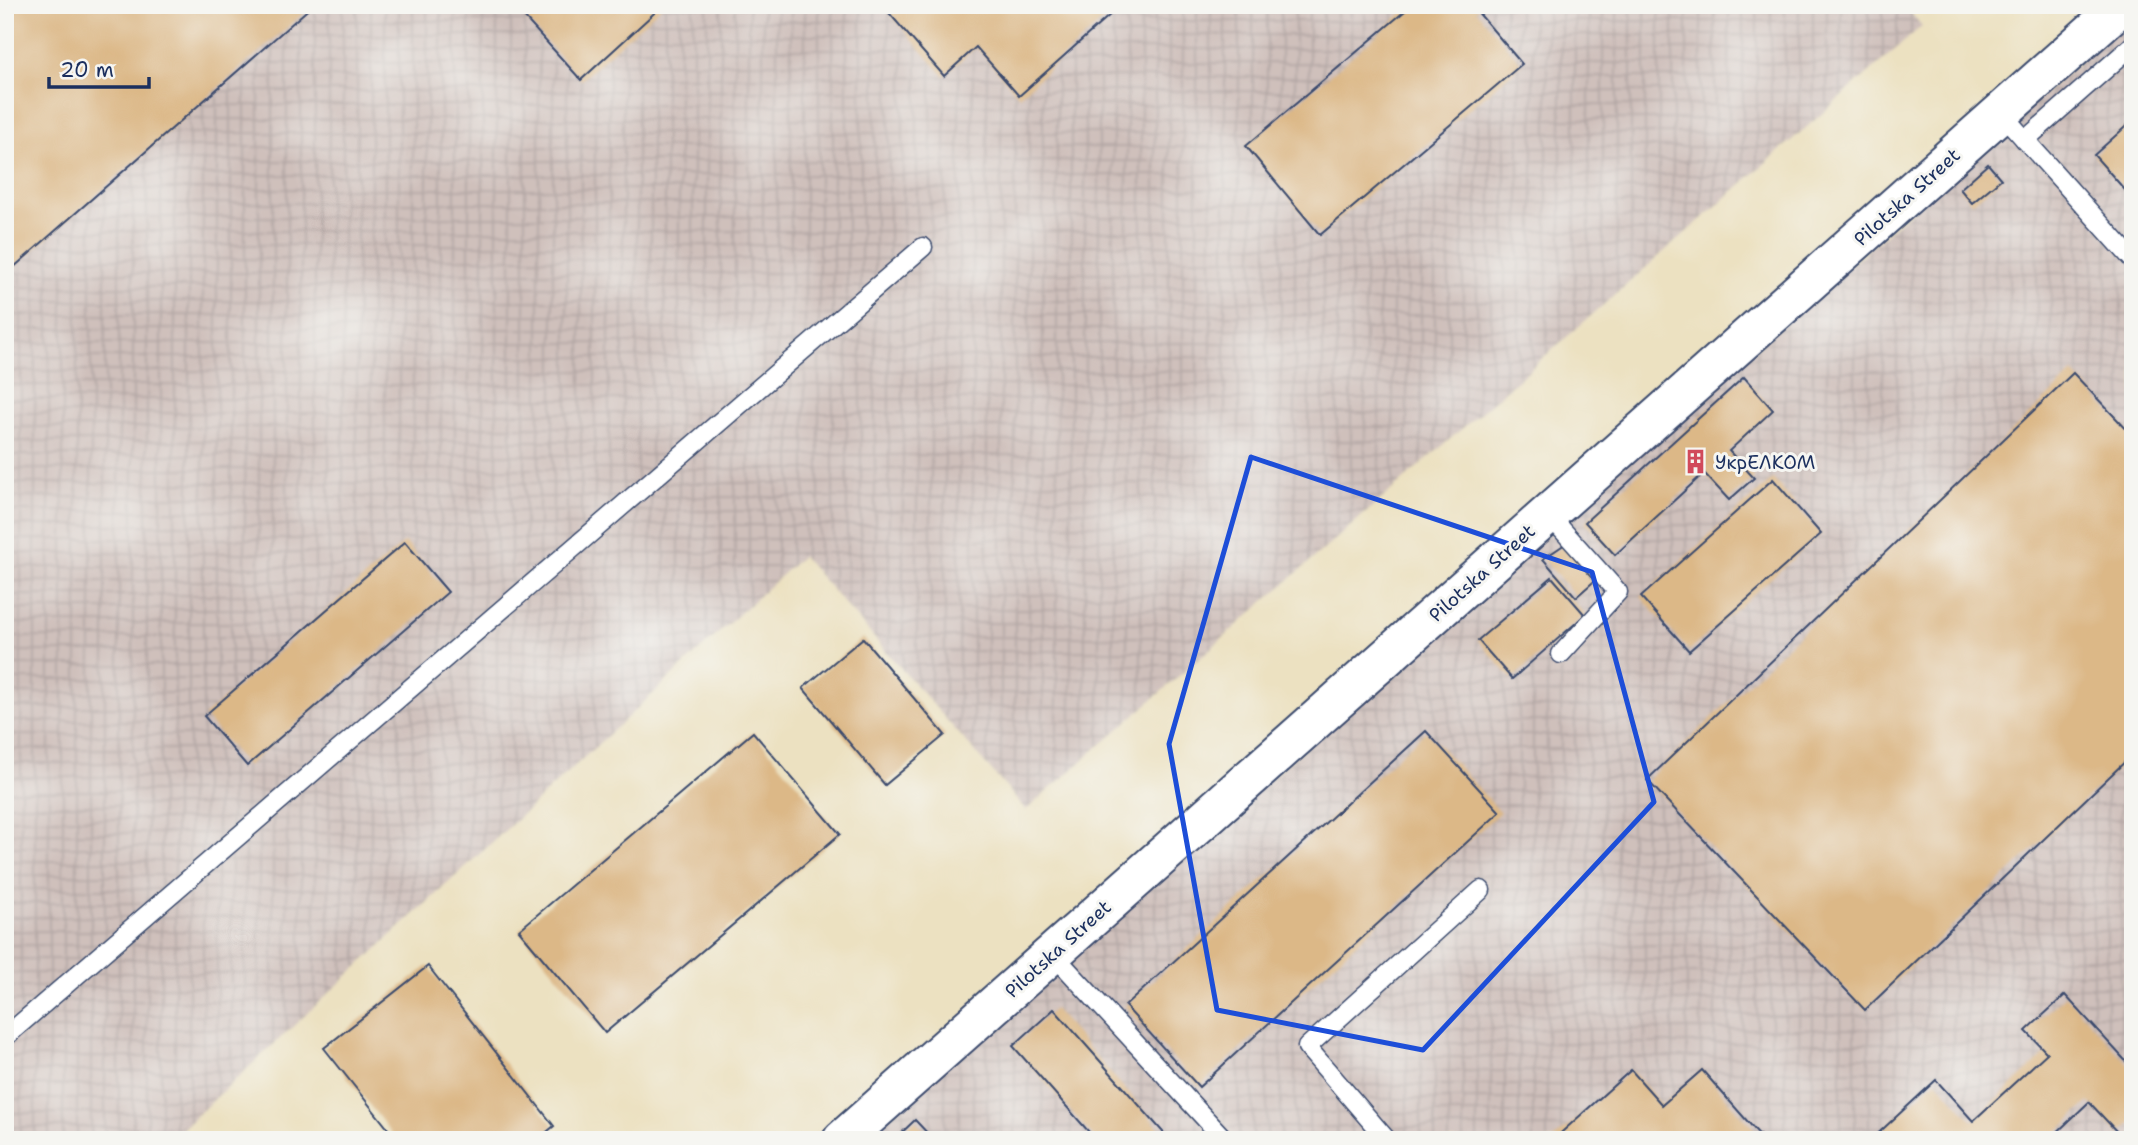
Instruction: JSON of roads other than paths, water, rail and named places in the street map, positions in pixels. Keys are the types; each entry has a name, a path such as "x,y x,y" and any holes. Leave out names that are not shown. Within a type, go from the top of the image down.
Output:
{"street":[{"name":"Pilotska Street","path":"842,1140 1548,514 2013,126 2122,5"}],"lane":[{"path":"2133,45 2013,126 2133,260"},
{"path":"5,1037 923,247"},
{"path":"1548,514 1618,592 1561,654"},
{"path":"1387,1140 1307,1046 1481,890"},
{"path":"1053,954 1226,1140"}],"place":[{"name":"УкрЕЛКОМ","path":"1695,462"}]}
